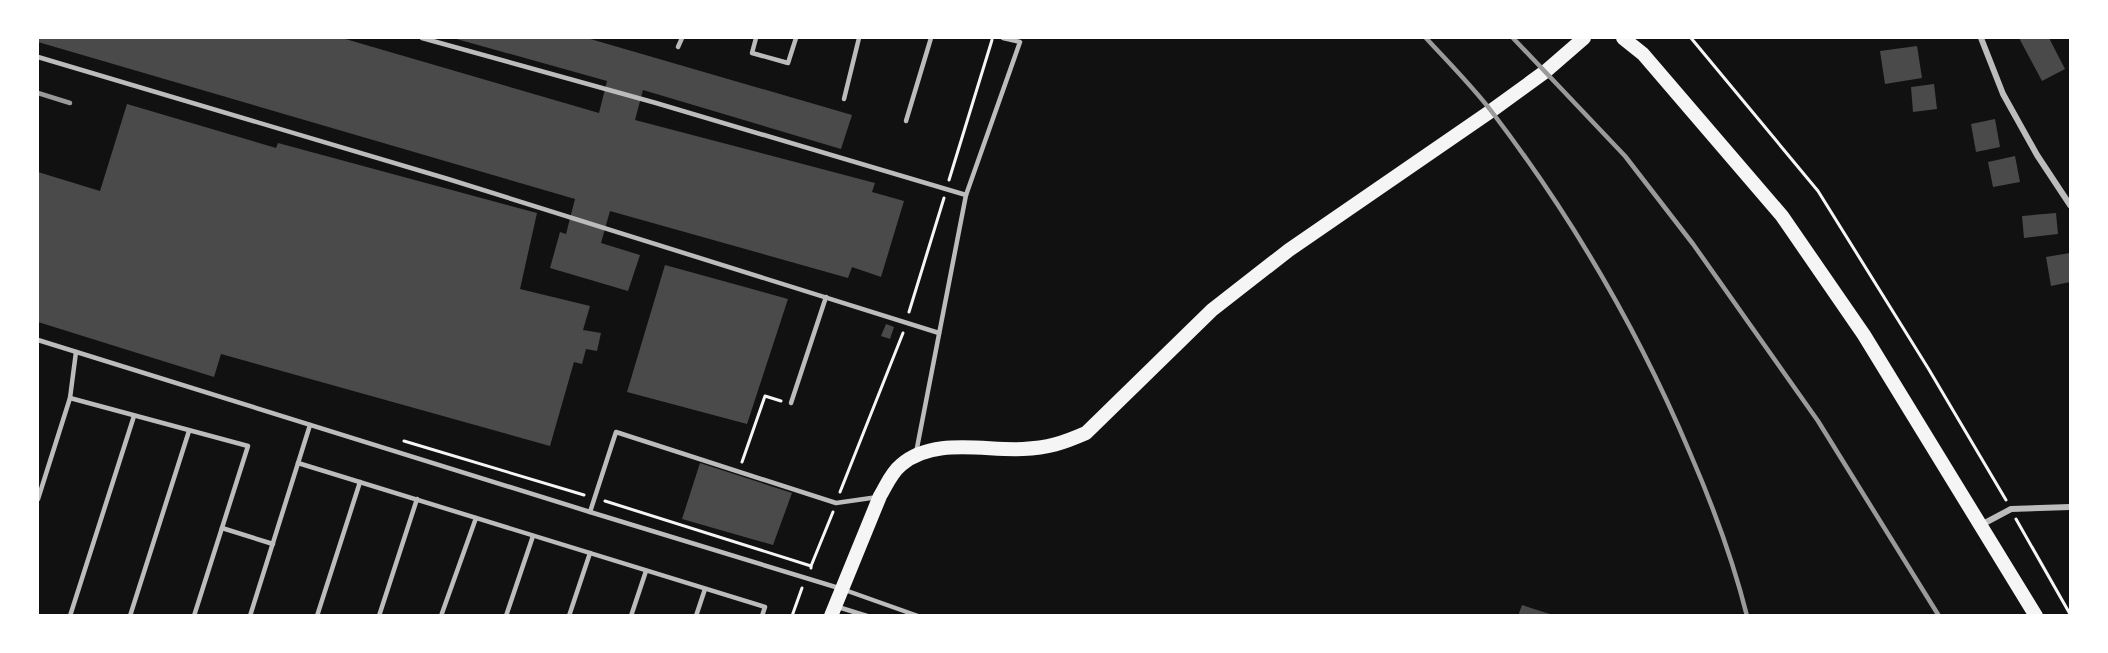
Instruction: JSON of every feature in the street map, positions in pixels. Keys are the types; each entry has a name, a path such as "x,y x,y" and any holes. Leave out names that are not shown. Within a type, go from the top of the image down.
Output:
{"main road":[{"path":"833,611 880,496 900,465 927,451 948,448 1023,449 1059,445 1086,433 1212,310 1289,250 1546,71 1584,38"},
{"path":"1623,38 1643,54 1782,216 1864,335 2036,615"}],"street":[{"path":"1980,38 2003,94 2037,155 2070,205"},
{"path":"1981,525 2011,509 2070,507"}],"lane":[{"path":"422,38 966,195"},
{"path":"678,47 682,38"},
{"path":"756,38 752,53 788,63 796,38"},
{"path":"844,99 860,38"},
{"path":"906,121 931,38"},
{"path":"915,456 966,195 1020,42 1003,38"},
{"path":"38,57 448,179 939,333"},
{"path":"791,404 826,297"},
{"path":"38,340 842,589 918,615"},
{"path":"38,500 70,398 76,352"},
{"path":"70,398 248,446 194,615"},
{"path":"70,615 134,416"},
{"path":"250,615 310,425"},
{"path":"130,615 189,431"},
{"path":"590,512 616,432 836,503 880,496"},
{"path":"298,463 765,607 762,615"},
{"path":"317,615 360,482"},
{"path":"379,615 417,499"},
{"path":"441,615 476,518"},
{"path":"222,528 273,544"},
{"path":"506,615 533,536"},
{"path":"569,615 591,553"},
{"path":"631,615 646,571"},
{"path":"696,615 705,589"},
{"path":"833,611 867,615"}],"path":[{"path":"812,566 906,322 993,38"},
{"path":"1691,38 1818,191 1928,368 2070,614"},
{"path":"739,471 765,396 791,404"}],"building":[{"path":"38,38 342,38 599,113 607,81 453,38 587,38 852,115 841,149 643,90 635,120 875,183 872,192 904,201 881,277 852,267 848,278 610,211 601,243 640,255 628,291 550,268 560,232 566,234 575,199 38,42"},
{"path":"2019,38 2049,38 2065,69 2042,81"},
{"path":"1917,46 1922,78 1885,84 1880,51"},
{"path":"1934,84 1937,109 1913,112 1911,87"},
{"path":"127,104 276,148 278,143 537,213 520,289 590,306 583,330 601,333 597,351 586,349 582,364 574,362 550,446 221,354 214,377 38,322 38,172 100,191"},
{"path":"1995,119 2000,147 1976,152 1971,124"},
{"path":"2015,156 2020,182 1993,187 1988,162"},
{"path":"2056,213 2058,234 2024,238 2022,216"},
{"path":"2070,253 2070,282 2051,286 2046,257"},
{"path":"665,265 788,299 747,424 627,392"},
{"path":"886,324 894,327 890,339 881,336"},
{"path":"700,463 792,493 773,545 682,519"},
{"path":"1522,605 1553,615 1553,616 1518,616"}],"railway":[{"path":"1426,38 1484,102 1521,152 1550,193 1602,276 1649,363 1698,473 1729,554 1747,616"},
{"path":"1513,38 1625,156 1693,244 1818,421 1939,616"},
{"path":"38,93 70,103"}]}
